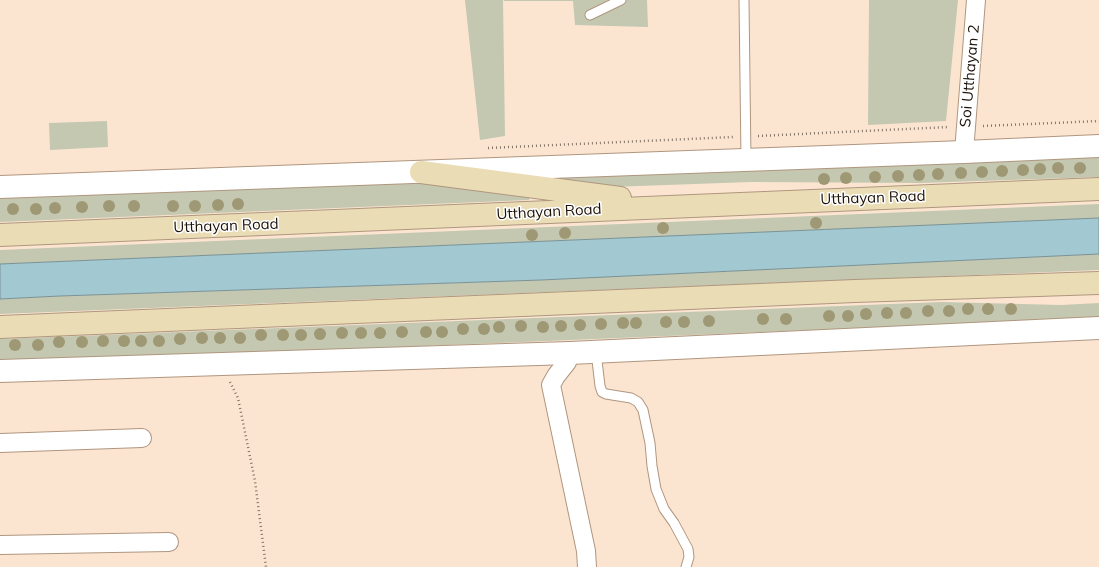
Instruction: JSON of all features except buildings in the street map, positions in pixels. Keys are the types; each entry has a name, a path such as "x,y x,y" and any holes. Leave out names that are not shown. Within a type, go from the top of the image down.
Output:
{"main road":[{"path":"421,172 679,206"},
{"name":"Utthayan Road","path":"0,235 1099,189"},
{"path":"0,327 839,292 1099,283"}],"street":[{"name":"Soi Utthayan 2","path":"964,152 976,0"},
{"path":"0,187 1099,146"},
{"path":"0,371 596,352 1099,328"},
{"path":"570,353 567,362 556,376 552,385 586,552 587,567"},
{"path":"0,442 142,438"},
{"path":"0,544 169,542"}],"lane":[{"path":"590,15 621,0"},
{"path":"744,0 746,160"},
{"path":"596,352 602,392 631,398 638,402 643,410 650,443 656,489 664,509 674,523 688,549 689,557 686,567"}],"path":[{"path":"485,148 1099,121"},
{"path":"222,363 238,398 255,481 266,567"}],"green space":[{"path":"465,0 503,0 505,136 480,140"},
{"path":"504,0 647,0 648,27 575,25 573,1"},
{"path":"869,0 958,0 946,121 868,125"},
{"path":"107,121 108,147 50,150 49,123"},
{"path":"1099,154 1099,177 920,183 751,182 610,187 533,178"},
{"path":"419,183 531,193 529,200 0,222 0,197"},
{"path":"1099,204 1099,218 0,264 0,250"},
{"path":"1099,254 1099,270 0,314 0,299 541,280"},
{"path":"942,302 1061,305 1099,303 1099,318 0,363 0,339"}],"water":[{"path":"1099,218 1099,254 541,280 0,299 0,264"}]}
